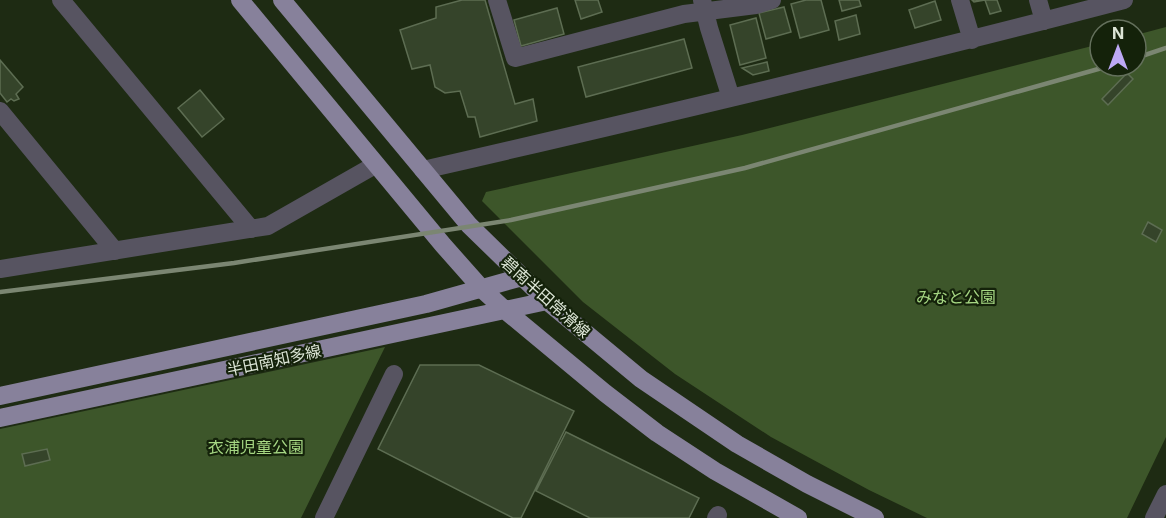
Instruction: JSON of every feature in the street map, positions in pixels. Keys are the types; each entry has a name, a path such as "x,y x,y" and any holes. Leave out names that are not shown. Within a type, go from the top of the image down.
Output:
{"main road":[{"name":"碧南半田常滑線","path":"240,0 375,165 482,289 605,393 657,433 715,471 798,518"},
{"name":"碧南半田常滑線","path":"282,0 469,225 547,301 641,379 737,444 807,484 875,518"},
{"name":"半田南知多線","path":"0,396 426,304 522,277"},
{"name":"半田南知多線","path":"0,418 547,301"}],"street":[{"path":"61,0 251,229"},
{"path":"497,0 515,58 703,5 756,5 772,0"},
{"path":"960,0 972,40"},
{"path":"1038,0 1044,21"},
{"path":"423,170 972,40 1124,0"},
{"path":"703,5 731,98"},
{"path":"0,111 115,251"},
{"path":"0,269 268,226 375,165"},
{"path":"324,518 394,374"},
{"path":"1154,518 1166,494"}],"green space":[{"name":"みなと公園","path":"1166,27 1166,437 1127,518 927,518 869,490 771,437 675,374 583,302 482,201 486,192 742,135 1088,47 1088,78 1148,78 1148,32"},
{"name":"衣浦児童公園","path":"385,347 301,518 0,518 0,429"}],"building":[{"path":"462,0 485,0 515,104 533,99 537,121 480,137 475,117 468,117 460,91 445,93 435,87 430,65 412,69 400,30 436,18 436,7"},
{"path":"575,0 598,0 602,12 581,19"},
{"path":"806,0 821,0 829,30 800,38 791,4"},
{"path":"839,0 859,0 861,6 842,11"},
{"path":"985,0 997,0 1001,11 990,14"},
{"path":"935,1 941,20 915,28 909,10"},
{"path":"784,7 791,32 766,39 759,13"},
{"path":"557,8 564,34 521,46 514,20"},
{"path":"856,15 860,34 839,40 835,21"},
{"path":"756,18 766,58 740,65 730,25"},
{"path":"684,39 692,68 586,97 578,67"},
{"path":"0,60 23,87 16,94 19,99 14,101 11,99 7,102 0,93"},
{"path":"767,62 769,71 753,75 742,68"},
{"path":"1122,78 1133,79 1108,105 1102,99"},
{"path":"200,90 224,119 202,137 178,108"},
{"path":"1148,222 1162,230 1156,242 1142,234"},
{"path":"420,365 479,365 574,411 521,518 513,518 378,449"},
{"path":"566,432 699,498 689,518 590,518 536,491"},
{"path":"47,449 50,460 25,466 22,454"}],"railway":[{"path":"1148,54 1166,48"},
{"path":"0,292 234,263 511,220 745,168 1088,72"}]}
